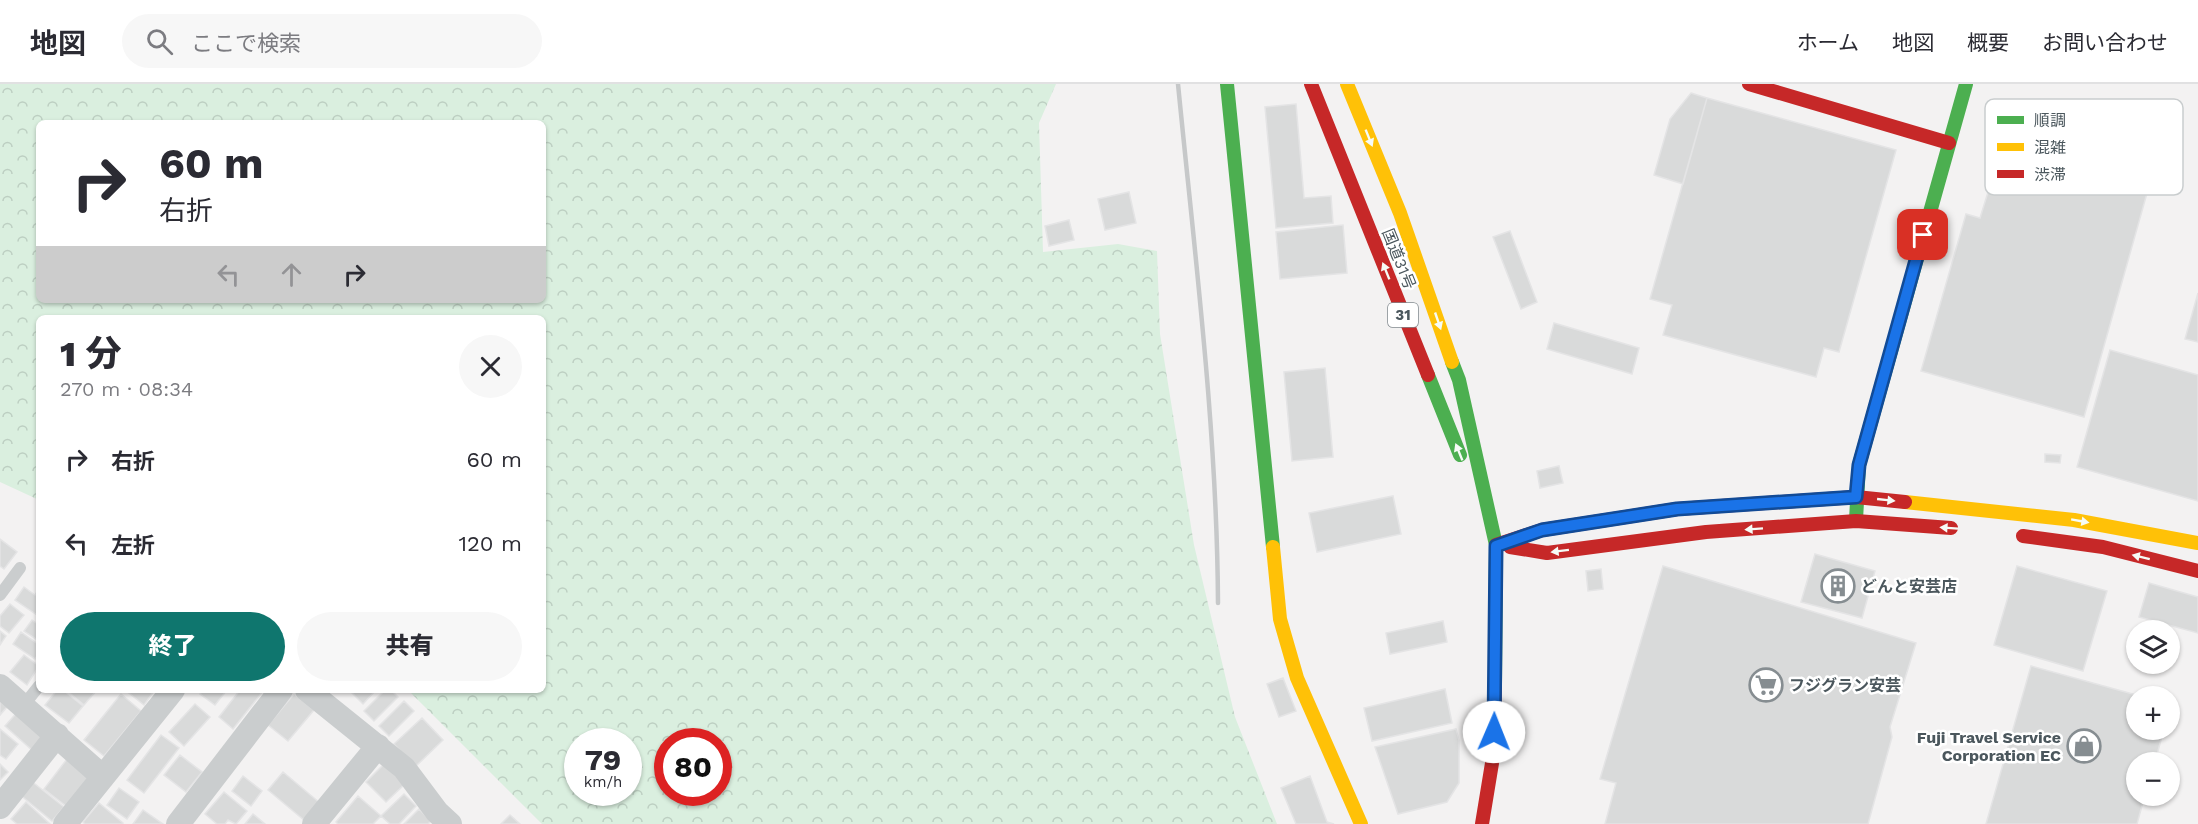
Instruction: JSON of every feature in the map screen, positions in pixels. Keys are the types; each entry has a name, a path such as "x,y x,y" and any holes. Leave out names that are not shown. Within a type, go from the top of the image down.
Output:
{"main road":[{"path":"1227,84 1280,619 1297,678 1361,824"},
{"name":"国道31号","path":"1311,84 1496,546"},
{"name":"国道31号","path":"1347,84 1400,213 1459,380 1496,546 1494,751 1482,824"},
{"path":"1749,84 1949,142"},
{"path":"1856,521 1859,465 1966,84"},
{"path":"1496,546 1542,530 1677,509 1856,497 2074,520 2198,543"},
{"path":"1496,546 1547,553 1706,532 1856,521 1963,528"},
{"path":"2010,534 2103,548 2198,571"}],"street":[{"path":"0,687 103,777"},
{"path":"65,824 171,693"},
{"path":"178,824 279,693"},
{"path":"311,693 404,768 437,812 450,824"},
{"path":"0,807 57,735"},
{"path":"314,824 378,746"}],"lane":[{"path":"0,595 20,568"},
{"path":"23,706 36,690"}],"green space":[{"path":"0,84 1056,84 1039,123 1043,252 1118,244 1157,251 1160,334 1194,545 1235,717 1277,824 542,824 411,693 546,693 546,315 36,315 36,499 0,482"}],"building":[{"path":"1691,93 1707,98 1683,184 1654,175 1670,119"},
{"path":"1707,98 1896,150 1839,352 1824,348 1816,377 1663,335 1672,305 1650,299"},
{"path":"1296,104 1304,198 1331,196 1333,223 1276,228 1265,107"},
{"path":"1129,192 1136,223 1105,230 1098,199"},
{"path":"1987,195 2146,195 2084,417 1921,371 1966,214 1980,218"},
{"path":"1069,220 1074,240 1049,246 1045,226"},
{"path":"1343,225 1347,273 1280,279 1276,232"},
{"path":"1510,231 1537,302 1521,309 1493,237"},
{"path":"2198,293 2198,342 2185,339"},
{"path":"1554,323 1639,348 1632,374 1547,349"},
{"path":"2110,350 2198,375 2198,501 2077,467"},
{"path":"1325,368 1333,457 1292,461 1284,372"},
{"path":"2045,454 2061,455 2060,463 2045,462"},
{"path":"1559,466 1563,483 1540,488 1537,471"},
{"path":"1393,496 1401,534 1317,552 1309,513"},
{"path":"0,539 17,552 4,569 0,566"},
{"name":"どんと安芸店","path":"1815,554 1875,571 1862,618 1801,602"},
{"name":"フジグラン安芸","path":"1663,566 1916,643 1890,727 1892,737 1868,824 1605,824 1616,783 1600,779"},
{"path":"2017,566 2107,591 2083,671 1994,645"},
{"path":"1601,569 1603,589 1588,591 1586,571"},
{"path":"2149,583 2198,597 2198,633 2180,628 2180,620 2150,620 2139,617"},
{"path":"24,587 35,595 36,593 36,614 15,600"},
{"path":"10,604 24,615 9,633 0,626 0,616"},
{"path":"32,620 36,623 36,639 24,631"},
{"path":"1443,621 1447,642 1390,654 1386,633"},
{"path":"0,631 6,636 0,645"},
{"path":"21,632 36,643 36,658 35,659 13,644"},
{"path":"24,655 36,664 36,671 27,685 10,672"},
{"name":"Fuji Travel Service Corporation EC","path":"2031,666 2126,692 2126,740 2161,740 2158,752 2126,752 2126,806 2142,806 2137,824 1986,824"},
{"path":"1283,678 1296,711 1279,717 1267,684"},
{"path":"1445,689 1452,723 1372,741 1364,708"},
{"path":"55,693 67,693 83,706 69,723 45,705"},
{"path":"70,693 94,693 84,705"},
{"path":"129,693 153,693 144,705"},
{"path":"201,693 225,693 215,705"},
{"path":"238,693 262,693 233,729 219,717"},
{"path":"352,693 373,693 363,704"},
{"path":"382,693 394,693 398,697 374,721 364,711"},
{"path":"121,694 141,711 104,756 84,740"},
{"path":"294,694 314,710 288,741 268,725"},
{"path":"0,701 7,707 0,715"},
{"path":"404,701 414,711 389,736 379,726"},
{"path":"195,704 210,717 184,746 169,732"},
{"path":"20,709 49,733 33,751 5,726"},
{"path":"422,718 443,740 415,767 394,744"},
{"path":"0,729 18,744 6,759 0,755"},
{"path":"1456,729 1459,740 1459,783 1447,802 1398,814 1375,747"},
{"path":"161,735 179,748 144,793 127,780"},
{"path":"180,755 202,772 186,792 164,775"},
{"path":"67,759 89,777 66,806 44,789"},
{"path":"0,764 8,772 0,780"},
{"path":"384,764 405,784 386,802 366,782"},
{"path":"283,772 320,803 305,821 268,790"},
{"path":"243,776 262,791 251,806 232,791"},
{"path":"1310,776 1327,822 1334,824 1296,824 1281,788"},
{"path":"30,780 64,807 52,821 19,794"},
{"path":"119,788 139,802 127,819 107,805"},
{"path":"224,792 247,811 236,824 228,820 225,824 217,824 205,814"},
{"path":"404,794 416,806 399,824 390,824 381,816"},
{"path":"358,796 381,816 373,824 338,824 336,822"},
{"path":"26,802 50,824 17,824 11,819"},
{"path":"99,803 123,823 85,824 83,822"},
{"path":"419,809 431,821 428,824 404,824"},
{"path":"143,810 163,824 133,824"},
{"path":"253,814 265,824 245,824"},
{"path":"510,815 520,824 501,824"}],"railway":[{"path":"1178,84 1209,408 1214,473 1218,603"}],"traffic: fast":[{"path":"1227,84 1273,547"},
{"path":"1856,520 1859,465 1966,84"},
{"path":"1452,362 1459,380 1496,545 1495,684"},
{"path":"1428,375 1460,455"}],"traffic: slow":[{"path":"1347,84 1400,213 1452,362"},
{"path":"1905,502 2074,520 2198,543"},
{"path":"1273,547 1280,619 1297,678 1361,824"}],"traffic: jam":[{"path":"1311,84 1428,375"},
{"path":"1749,84 1949,143"},
{"path":"1496,545 1542,530 1677,509 1856,497 1905,502"},
{"path":"1510,547 1547,553 1706,532 1856,521 1951,528"},
{"path":"2023,536 2103,547 2198,571"},
{"path":"1482,824 1494,751 1495,684"}],"place":[{"name":"どんと安芸店","path":"1838,586"},
{"name":"フジグラン安芸","path":"1766,685"},
{"name":"Fuji Travel Service Corporation EC","path":"2084,746"}],"route":[{"path":"1494,732 1496,546 1542,530 1677,509 1856,497 1859,465 1923,235"}]}
